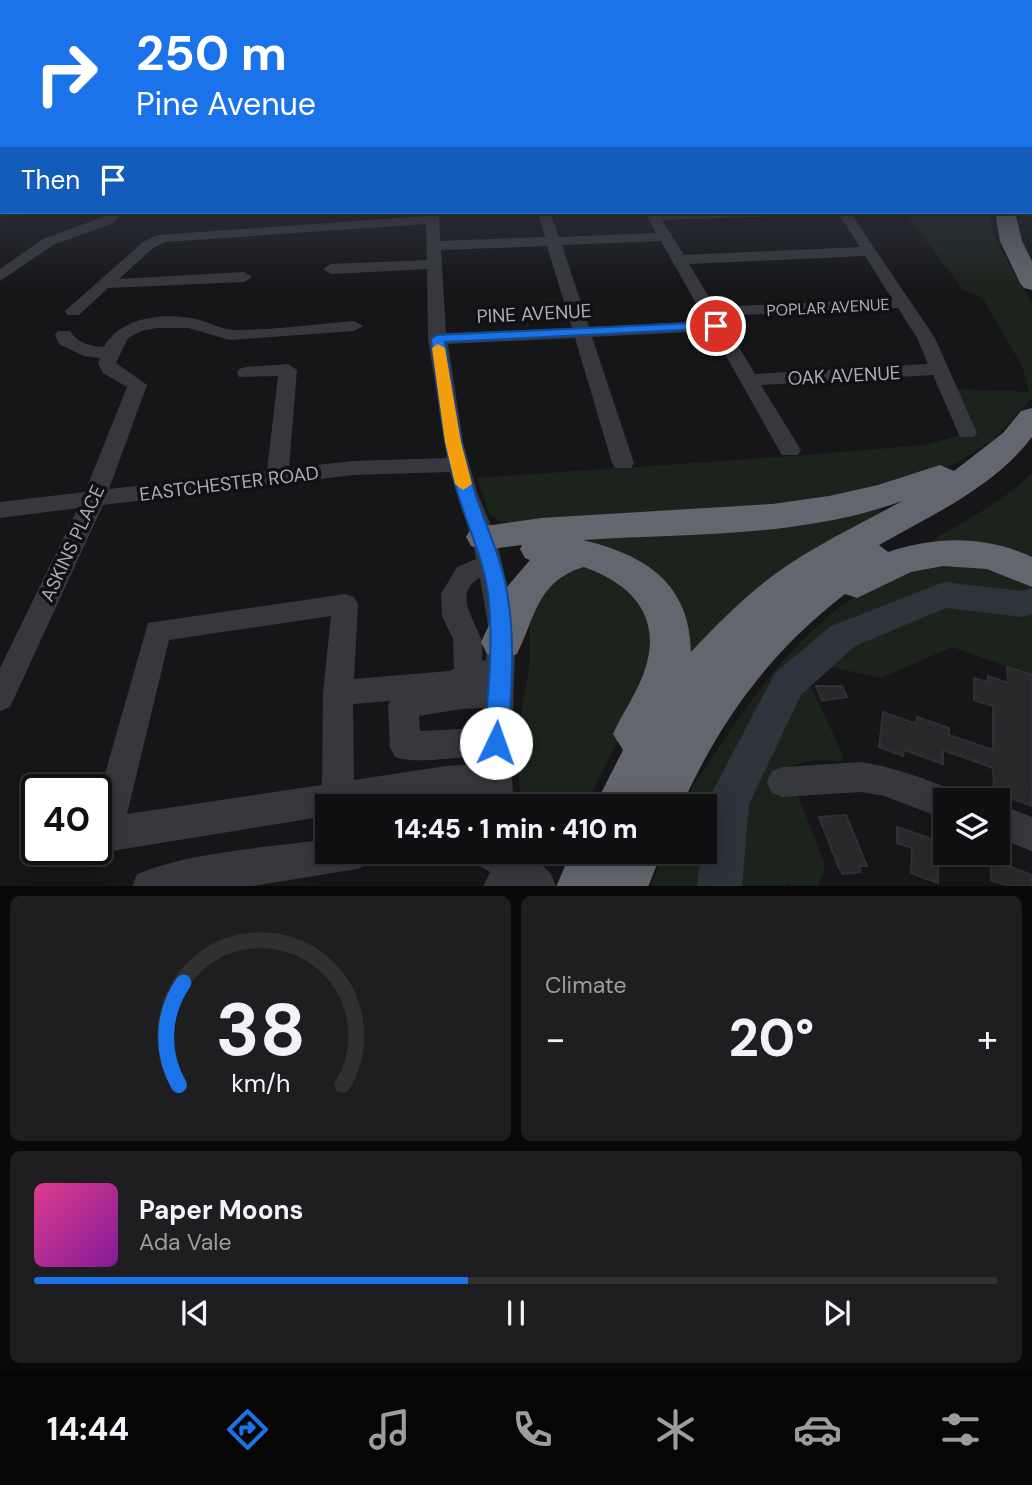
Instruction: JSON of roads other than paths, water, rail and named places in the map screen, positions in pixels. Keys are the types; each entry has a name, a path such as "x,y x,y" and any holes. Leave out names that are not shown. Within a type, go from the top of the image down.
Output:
{"highway":[{"path":"1005,214 1009,237 1032,283"},
{"path":"1018,214 1021,234 1032,256"},
{"path":"487,551 845,506 922,483 1027,435"},
{"path":"661,794 690,735 727,681 790,613 818,591 980,493 1027,435"},
{"path":"626,794 654,737 687,687 713,654 755,611 824,560 966,478 1027,435"},
{"path":"487,551 545,549 587,554 624,567 645,583 662,605 670,632 670,652 665,673 615,776 611,794"},
{"path":"753,650 807,620 864,578 915,556 947,551 979,554 1006,561 1032,573"},
{"path":"501,668 524,592 538,572 556,562 587,554"}],"street":[{"path":"4,272 48,242 108,220 115,214"},
{"path":"545,214 623,463"},
{"path":"652,214 790,450"},
{"path":"845,214 926,338 967,433"},
{"path":"73,311 148,245 171,237 432,216 437,339 459,465 487,551 497,593 501,668 496,793 446,781 363,794"},
{"path":"331,269 553,241 665,237"},
{"path":"678,260 870,251"},
{"path":"103,284 244,277"},
{"name":"POPLAR AVENUE","path":"713,319 904,303"},
{"name":"PINE AVENUE","path":"437,339 581,331 713,319"},
{"path":"64,335 65,340 90,352 111,353 122,334 147,325 198,324 211,331 232,336 354,327"},
{"name":"ASKINS PLACE","path":"0,698 94,499 137,385 110,369 107,363 111,353"},
{"name":"OAK AVENUE","path":"748,380 940,369"},
{"path":"246,373 288,370 277,479"},
{"name":"EASTCHESTER ROAD","path":"0,510 354,468 459,465"},
{"path":"469,677 467,639 455,616 454,594 466,574 487,551"},
{"path":"315,802 105,835 158,631 345,604 338,693 338,794"},
{"path":"338,693 442,684 501,668"},
{"path":"496,743 453,742 406,747 403,706 461,696 501,668"},
{"path":"783,782 861,777 884,781 933,799"},
{"path":"1010,826 1032,834"},
{"path":"154,886 198,876 315,858"}],"waterway":[{"path":"719,886 728,802 788,684 843,636 944,595 1023,604 1032,601"}]}
